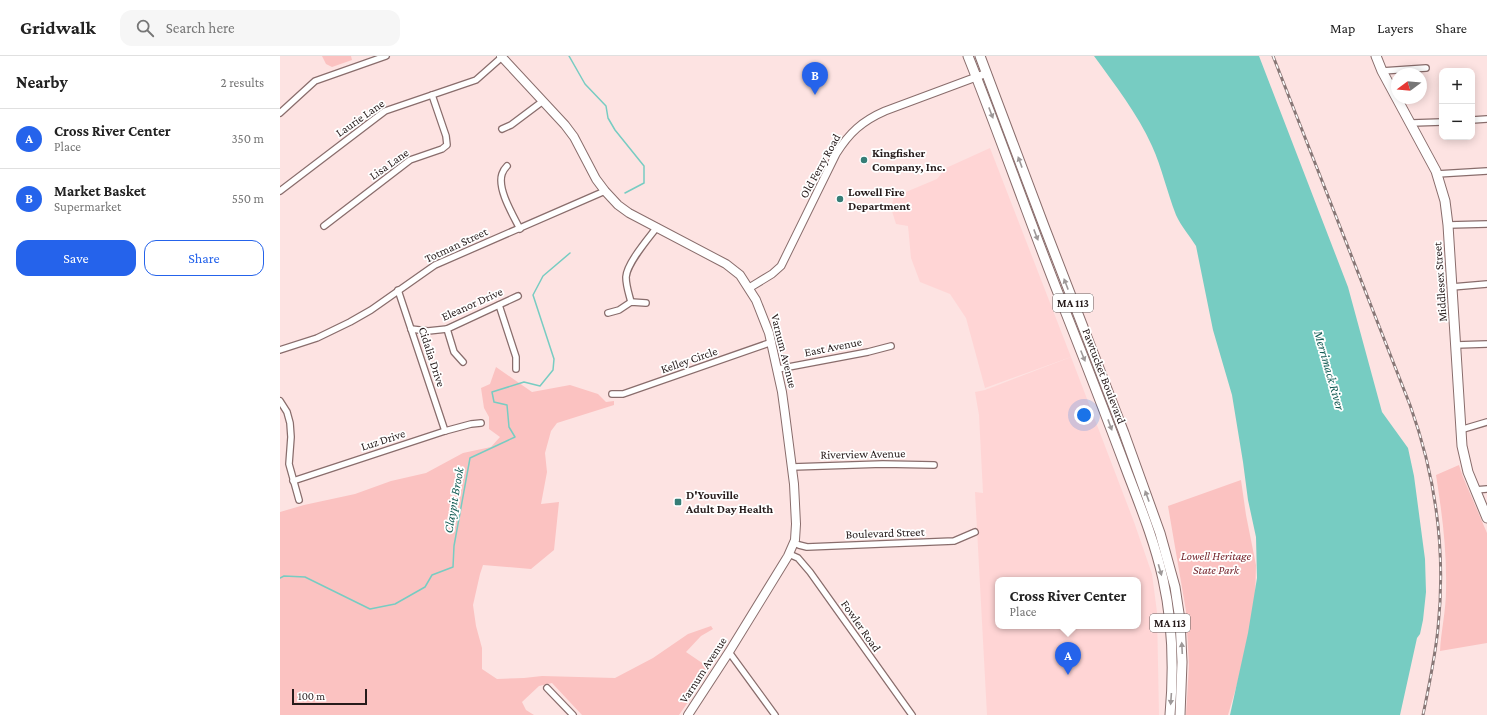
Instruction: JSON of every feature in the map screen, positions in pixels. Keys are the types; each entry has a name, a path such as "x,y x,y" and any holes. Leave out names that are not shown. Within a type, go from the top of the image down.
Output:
{"main road":[{"name":"Varnum Avenue","path":"501,56 565,125 574,137 596,179 605,191 623,209 726,264 740,275 749,288 763,316 772,342 784,404 792,467 796,524 794,543 789,554 729,652 688,715"},
{"name":"Pawtucket Boulevard","path":"968,56 1011,167 1028,216 1103,407 1154,546 1163,578 1171,633 1172,694 1170,715"},
{"name":"Pawtucket Boulevard","path":"980,56 1124,433 1160,533 1175,587 1180,620 1182,662 1180,715"},
{"name":"Middlesex Street","path":"1376,56 1382,71 1412,123 1437,174 1445,201 1456,345 1460,430 1464,458 1487,518"}],"street":[{"path":"280,113 316,81 386,56"},
{"name":"Laurie Lane","path":"280,191 385,111 476,80 501,56"},
{"path":"1382,71 1391,70"},
{"name":"Old Ferry Road","path":"749,288 772,274 781,266 836,154 843,142 860,124 870,118 987,73"},
{"name":"Lisa Lane","path":"324,226 410,160 442,149 447,145 446,136 432,95"},
{"path":"502,129 511,125 543,101"},
{"path":"1475,120 1487,119"},
{"path":"1412,123 1439,122"},
{"path":"507,166 502,173 501,183 510,210 520,229"},
{"path":"1437,174 1487,171"},
{"name":"Totman Street","path":"280,350 317,338 350,322 371,310 435,265 605,191"},
{"path":"1448,225 1487,224"},
{"path":"631,302 627,288 626,276 630,266 657,227"},
{"path":"1452,287 1487,284"},
{"name":"Cidalia Drive","path":"398,290 445,431"},
{"name":"Eleanor Drive","path":"411,329 428,331 447,329 518,296"},
{"path":"608,313 619,310 631,302 646,303"},
{"path":"499,305 516,356 516,369"},
{"path":"447,329 454,352 463,362"},
{"name":"Kelley Circle","path":"612,394 623,394 772,342"},
{"path":"1456,345 1487,344"},
{"name":"East Avenue","path":"778,369 868,352 891,346"},
{"path":"280,401 290,423 291,437 288,461 299,500"},
{"path":"1460,430 1487,422"},
{"name":"Luz Drive","path":"293,481 445,431 481,423"},
{"name":"Riverview Avenue","path":"792,467 883,464 934,465"},
{"path":"1475,490 1487,489"},
{"name":"Boulevard Street","path":"794,543 799,546 807,547 954,541 975,532"},
{"name":"Fowler Road","path":"789,554 798,558 806,567 912,715"},
{"path":"729,652 775,715"},
{"path":"547,688 573,715"}],"shaded area":[{"path":"990,148 1071,357 985,388 966,318 950,294 920,282 911,258 908,226 896,224 891,208 894,197 937,179 946,168"},
{"path":"1071,357 1134,522 1152,574 1157,612 1159,715 987,715 975,492 983,493 979,415 975,392 985,390"}],"green space":[{"path":"322,56 351,56 352,60 332,67 326,64"},
{"path":"496,367 532,392 570,385 598,394 606,402 614,401 614,405 557,423 551,431 545,453 547,472 541,504 559,502 554,550 531,569 483,565 473,605 476,626 482,648 482,669 497,679 542,676 615,678 653,658 688,634 711,626 713,629 701,636 686,652 711,669 679,715 582,715 552,683 539,686 522,702 526,710 534,715 280,715 280,512 304,505 355,494 391,481 426,473 463,453 491,447 500,437 489,429 489,417 484,408 481,388 490,384"},
{"path":"1459,465 1487,533 1487,643 1440,651 1446,598 1446,561 1444,532 1436,475"},
{"name":"Lowell Heritage State Park","path":"1241,480 1256,565 1255,604 1238,681 1228,715 1186,715 1189,665 1186,611 1168,506"}],"water":[{"name":"Merrimack River","path":"1094,56 1259,56 1348,287 1382,412 1408,448 1414,476 1425,559 1426,592 1423,620 1420,634 1417,638 1400,715 1230,715 1248,633 1257,578 1256,537 1248,500 1232,395 1213,330 1196,246 1176,215 1159,163 1140,122"}],"waterway":[{"name":"Claypit Brook","path":"569,56 585,84 606,106 608,118 615,130 644,166 644,183 625,193"},
{"name":"Claypit Brook","path":"280,578 284,576 305,577 370,609 395,604 425,587 432,575 453,567 454,546 470,458 515,437 509,427 507,405 494,402 492,392 524,382 540,386 553,370 554,359 533,295 543,276 570,253"}],"railway":[{"path":"1273,56 1410,405 1426,460 1437,515 1441,571 1437,639 1423,715"}],"place":[{"name":"Market Basket","path":"815,95"},
{"name":"Kingfisher Company, Inc.","path":"864,160"},
{"name":"Lowell Fire Department","path":"840,199"},
{"name":"D'Youville Adult Day Health","path":"678,502"},
{"name":"Cross River Center","path":"1068,675"}]}
